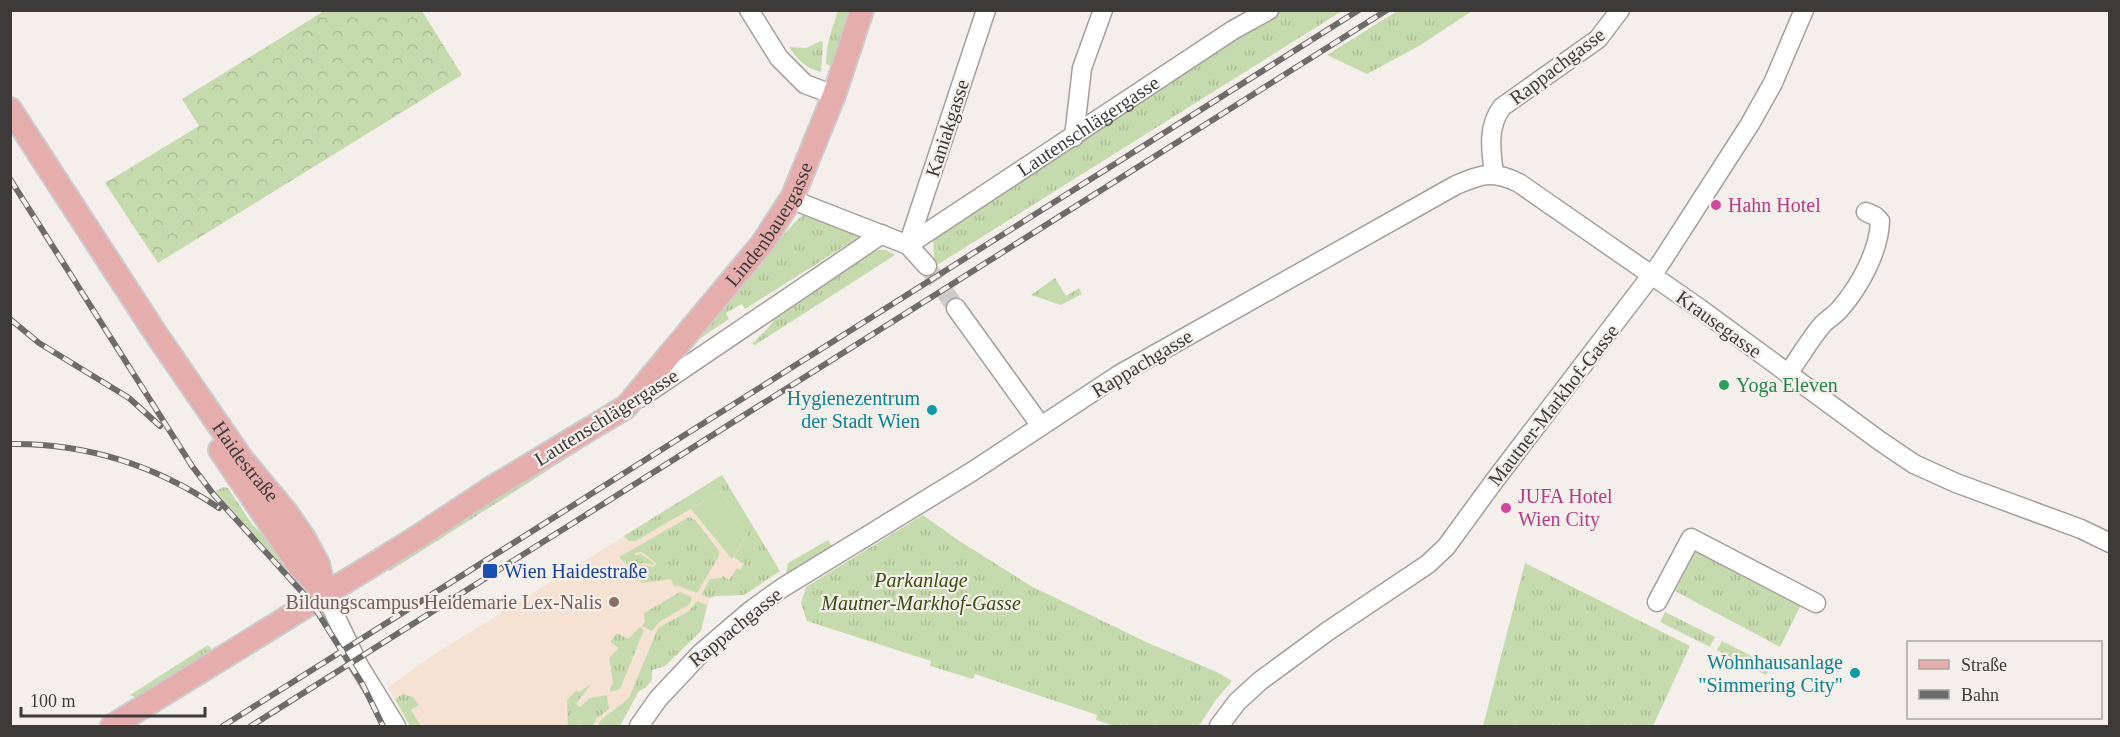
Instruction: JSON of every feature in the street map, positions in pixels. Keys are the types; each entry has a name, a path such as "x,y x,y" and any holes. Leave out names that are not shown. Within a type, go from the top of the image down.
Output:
{"main road":[{"name":"Lindenbauergasse","path":"626,407 762,244 793,196 834,95 862,10"},
{"name":"Haidestraße","path":"10,109 156,334 242,459 286,512 304,538 318,564 325,594"},
{"name":"Lautenschlägergasse","path":"112,726 416,538 490,489 626,407"}],"street":[{"path":"750,10 780,58 805,84 834,95"},
{"name":"Kaniakgasse","path":"908,245 986,10"},
{"path":"1074,136 1082,68 1103,10"},
{"name":"Lautenschlägergasse","path":"908,245 1233,30 1269,10"},
{"name":"Rappachgasse","path":"639,726 676,677 720,635 782,588 973,471 1120,374 1456,186 1483,175 1494,174 1491,130 1494,119 1502,107 1598,39 1620,10"},
{"name":"Mautner-Markhof-Gasse","path":"1219,726 1237,702 1260,681 1328,631 1438,557 1652,276 1750,124 1773,83 1804,10"},
{"name":"Krausegasse","path":"1494,174 1519,183 1699,308 1914,464 1956,483 2081,529 2109,543"},
{"path":"793,196 803,204 908,245 927,266"},
{"path":"1788,374 1822,325 1840,309 1860,280 1880,230 1880,221 1866,212"},
{"name":"Lautenschlägergasse","path":"626,407 882,234"},
{"path":"956,308 1041,426"},
{"path":"1657,602 1691,538 1816,603"},
{"name":"Haidestraße","path":"325,594 359,666 396,726"}],"shaded area":[{"name":"Bildungscampus Heidemarie Lex-Nalis","path":"722,475 780,571 744,595 710,598 701,631 665,666 652,670 652,680 639,691 619,726 410,726 388,687 435,654"}],"green space":[{"path":"324,11 422,11 462,75 158,263 105,183 199,126 182,99"},
{"path":"838,11 851,11 832,66 826,64 826,57"},
{"path":"1281,11 1342,11 934,267 933,235 1235,35"},
{"path":"1397,11 1472,11 1419,46 1367,74 1327,55"},
{"path":"823,42 821,72 803,63 789,47 806,48"},
{"path":"803,215 859,237 745,309 742,304 726,313 729,319 687,347 686,346"},
{"path":"878,250 886,250 895,255 755,345 752,344 784,307 866,252 869,255"},
{"path":"1055,278 1066,296 1079,288 1082,294 1061,305 1031,295"},
{"path":"589,443 390,571 388,569 392,564 565,454"},
{"path":"722,475 780,571 744,595 710,598 701,595 710,579 723,576 729,580 737,568 740,570 744,564 734,557 747,534 721,491 636,541 629,541 624,536"},
{"path":"224,487 228,488 252,524 267,539 289,569 287,571 215,491"},
{"path":"721,491 747,534 732,559 691,509"},
{"name":"Parkanlage Mautner-Markhof-Gasse","path":"923,515 1031,586 1232,681 1215,701 1199,726 1115,726 1096,720 1097,715 975,674 973,679 930,666 931,661 807,621 801,603 806,587"},
{"path":"689,517 695,520 719,551 719,556 697,593 674,586 671,579 641,583 639,576 633,570 642,565 654,567 656,563 642,552 635,553 635,555 641,554 654,563 653,565 642,563 631,569 626,561 624,562 619,557"},
{"path":"828,540 832,546 831,549 818,558 815,556 795,568 796,572 788,577 786,574 788,563"},
{"path":"1697,549 1801,605 1780,647 1675,591"},
{"path":"1525,563 1690,646 1653,726 1483,726"},
{"path":"680,592 692,597 690,604 659,622 652,631 642,626 645,622 644,613"},
{"path":"697,601 707,605 701,631 665,666 652,670 652,680 639,691 620,726 598,726 600,721 629,698 658,628 689,611"},
{"path":"1665,612 1715,637 1710,647 1660,622"},
{"path":"640,627 644,630 620,689 611,692 613,682 609,658 619,648 610,642 617,633 628,639"},
{"path":"1722,641 1771,666 1766,675 1717,650"},
{"path":"208,645 212,649 207,656 137,698 130,695"},
{"path":"591,684 576,704 580,707 590,698 607,695 609,709 596,719 593,726 568,726 567,700 576,691 579,692"},
{"path":"403,694 413,697 419,705 411,710 421,726 410,726 395,699"}],"tunnel":[{"path":"927,266 956,308"}],"railway":[{"path":"223,726 1359,10"},
{"path":"251,726 1387,10"},
{"path":"10,179 192,466 214,495 311,602 363,685 383,726"},
{"path":"10,319 39,343 129,398 160,426"},
{"path":"10,444 66,448 120,460 171,480 219,508"}],"place":[{"name":"Hahn Hotel","path":"1716,205"},
{"name":"Yoga Eleven","path":"1724,385"},
{"name":"Hygienezentrum der Stadt Wien","path":"932,410"},
{"name":"JUFA Hotel Wien City","path":"1506,508"},
{"name":"Wien Haidestraße","path":"490,571"},
{"name":"Bildungscampus Heidemarie Lex-Nalis","path":"614,602"},
{"name":"Wohnhausanlage \"Simmering City\"","path":"1855,673"}]}
